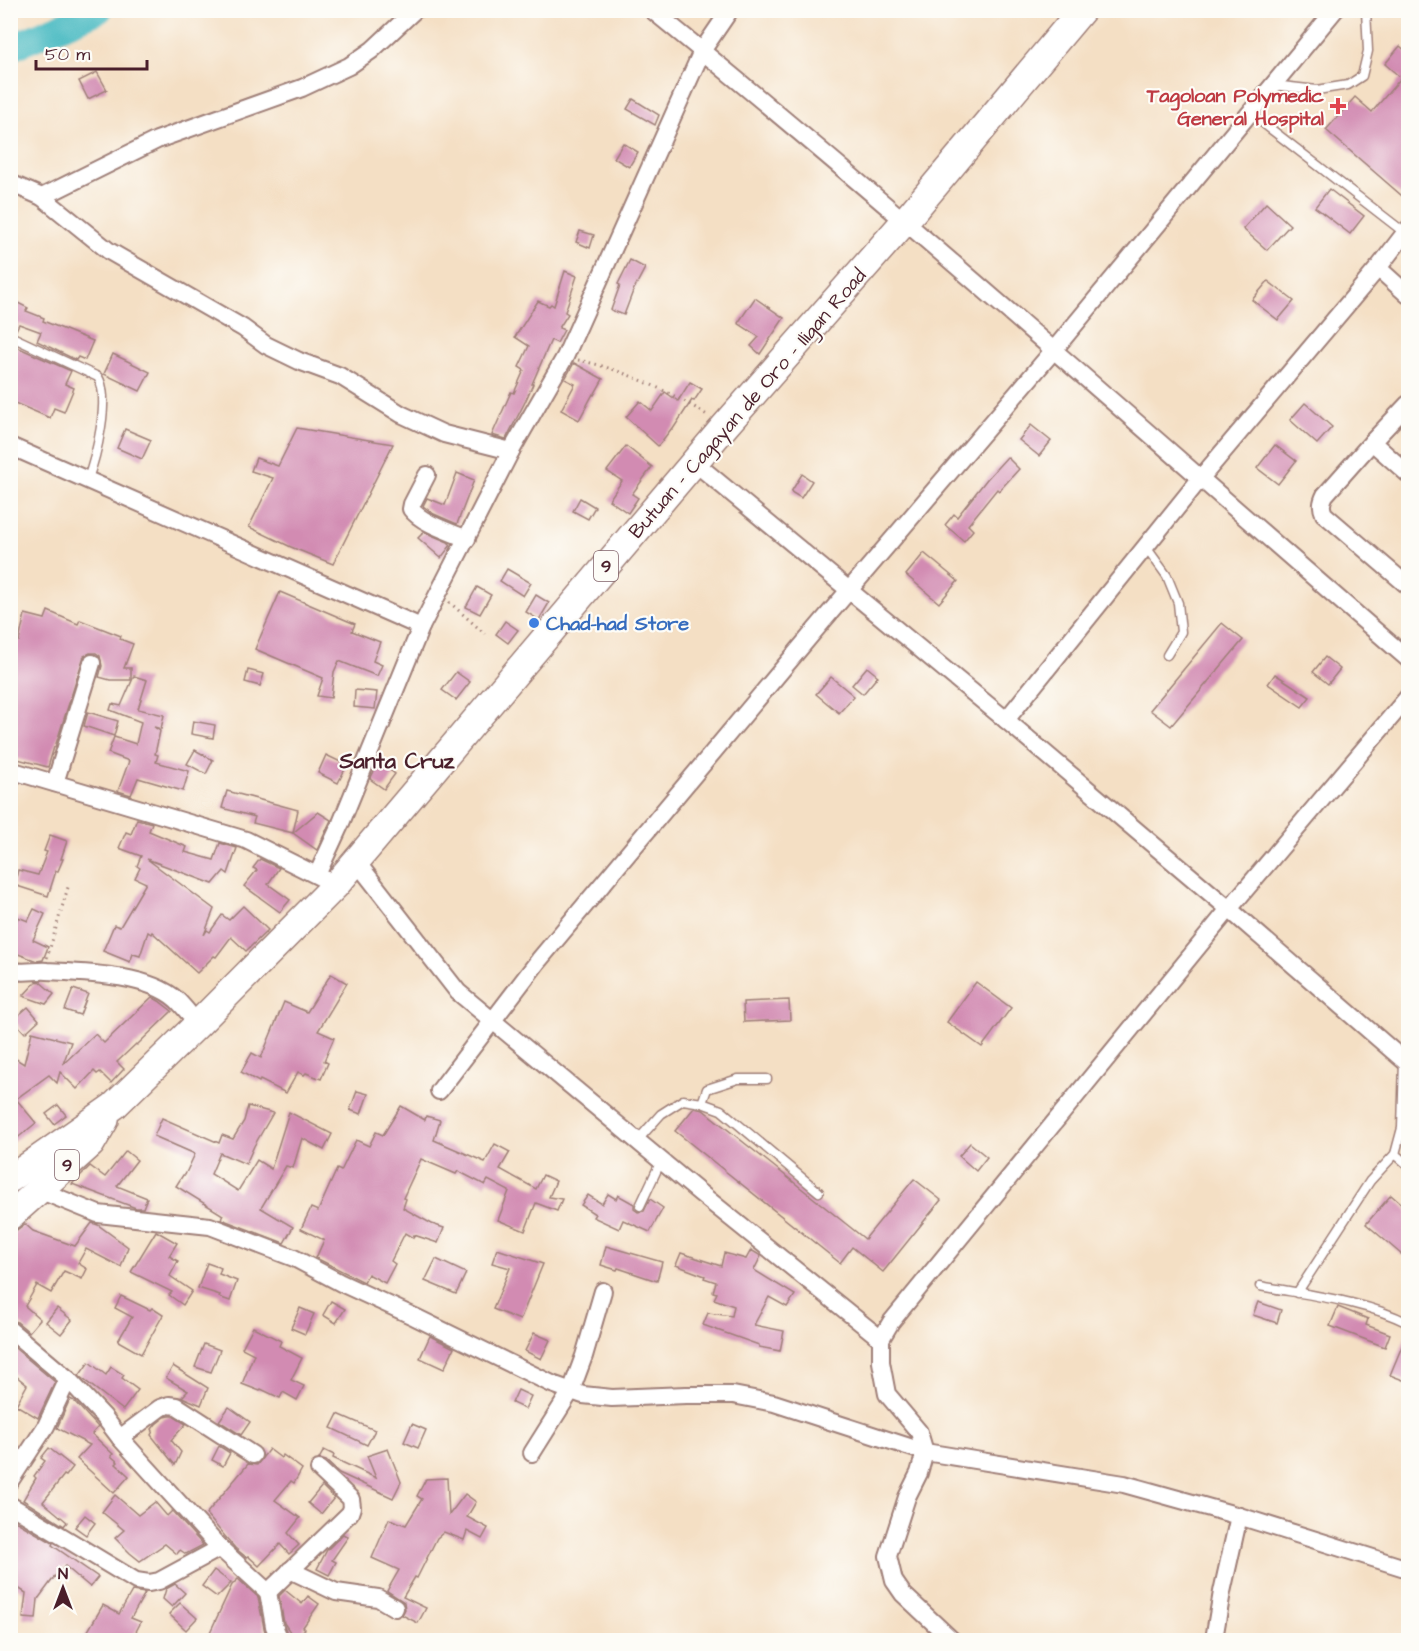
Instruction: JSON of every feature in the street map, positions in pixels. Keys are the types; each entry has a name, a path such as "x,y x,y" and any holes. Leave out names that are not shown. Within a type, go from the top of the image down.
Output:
{"highway":[{"name":"Butuan – Cagayan de Oro – Iligan Road","path":"10,1179 114,1106 198,1024 326,880 356,861 694,462 905,220 1082,10"},
{"name":"Butuan – Cagayan de Oro – Iligan Road","path":"10,1216 91,1144 114,1106"}],"street":[{"path":"42,198 157,141 302,88 341,69 372,50 415,10"},
{"path":"652,10 905,220 1408,659"},
{"path":"10,770 246,840 326,880 340,823 421,627 511,451 565,357 702,51 730,10"},
{"path":"439,1090 547,951 1053,351 1335,10"},
{"path":"10,183 42,198 109,251 243,328 266,345 299,361 340,376 401,414 444,434 511,451"},
{"path":"1006,720 1200,479 1407,231"},
{"path":"1378,268 1408,295"},
{"path":"1408,404 1325,495 1322,502 1324,514 1408,586"},
{"path":"1372,442 1408,474"},
{"path":"10,446 421,627"},
{"path":"694,462 1006,720 1406,1062"},
{"path":"427,475 411,509 415,514 431,523 467,539"},
{"path":"55,783 92,663"},
{"path":"952,1641 903,1594 894,1581 888,1556 925,1452 919,1432 887,1394 881,1362 881,1339 891,1322 1228,909 1408,697"},
{"path":"356,861 458,992 661,1161 881,1339"},
{"path":"12,972 43,971 110,976 149,985 176,999 198,1024"},
{"path":"39,1190 98,1214 210,1226 223,1230 294,1258 340,1283 552,1384 583,1395 612,1398 733,1395 774,1403 925,1452 1124,1484 1239,1516 1408,1569"},
{"path":"532,1453 571,1391 603,1291"},
{"path":"10,1330 68,1379 220,1548 268,1592 274,1626 280,1641"},
{"path":"10,1480 46,1426 68,1379"},
{"path":"120,1438 160,1408 169,1405 177,1406 253,1455"},
{"path":"268,1592 350,1513 351,1499 319,1469"},
{"path":"10,1505 136,1581 149,1583 159,1581 220,1548"},
{"path":"1216,1641 1215,1633 1222,1593 1239,1516"},
{"path":"290,1570 336,1592 378,1598 395,1608"}],"lane":[{"path":"1273,86 1317,90 1348,85 1362,76 1368,51 1366,10"},
{"path":"1250,113 1407,231"},
{"path":"10,336 98,377 101,382 103,397 101,422 93,467 87,481"},
{"path":"1146,547 1167,576 1178,603 1181,632 1167,656"},
{"path":"1297,1293 1370,1181 1395,1154 1402,1128 1406,1062"},
{"path":"702,1103 707,1089 716,1085 738,1078 767,1079"},
{"path":"637,1141 661,1114 683,1100 702,1103 721,1110 819,1192"},
{"path":"1395,1154 1408,1165"},
{"path":"640,1206 661,1161"},
{"path":"1260,1286 1349,1303 1390,1314 1408,1323"}],"path":[{"path":"565,357 595,363 643,381 692,405 724,427"},
{"path":"439,592 485,634"},
{"path":"43,971 69,884"}],"building":[{"path":"1400,46 1408,53 1408,201 1326,130 1355,97 1372,112 1401,78 1385,64"},
{"path":"97,72 107,90 88,99 79,81"},
{"path":"633,99 659,115 655,125 627,109"},
{"path":"623,143 638,152 629,167 614,158"},
{"path":"1329,189 1364,216 1350,234 1315,207"},
{"path":"1266,203 1290,225 1267,250 1243,229"},
{"path":"580,231 594,235 590,248 576,242"},
{"path":"630,260 645,268 624,315 611,310 620,285 618,284"},
{"path":"565,271 577,276 565,312 568,314 559,328 564,330 557,343 551,340 525,402 506,439 492,435 511,392 514,393 524,370 519,367 529,346 515,337 538,301 554,306"},
{"path":"1268,281 1294,301 1278,320 1252,300"},
{"path":"755,298 784,318 760,354 751,346 759,337 738,323"},
{"path":"10,299 28,308 26,311 44,318 43,321 93,341 85,360 78,357 76,360 37,341 41,332 19,324 15,332 10,330"},
{"path":"10,344 71,371 65,384 74,388 64,412 54,408 50,418 10,401"},
{"path":"113,354 150,372 140,391 104,374"},
{"path":"574,363 603,379 579,420 561,410 575,384 565,379"},
{"path":"690,382 702,389 658,446 626,417 640,401 652,411 665,392 678,401"},
{"path":"1305,403 1332,427 1317,444 1290,420"},
{"path":"1031,425 1051,441 1039,456 1019,440"},
{"path":"297,428 393,444 333,564 249,527 273,478 251,471 256,458 278,466"},
{"path":"125,429 151,440 142,459 117,448"},
{"path":"1275,445 1296,461 1278,484 1257,468"},
{"path":"626,446 652,467 632,494 638,498 628,513 609,500 622,481 607,471"},
{"path":"1007,457 1019,469 999,491 997,489 968,525 973,530 964,541 945,525 954,514 957,517"},
{"path":"457,473 474,480 457,524 434,514 423,506 427,498 445,505"},
{"path":"802,474 812,481 801,498 791,492"},
{"path":"580,498 595,507 588,519 573,511"},
{"path":"424,532 451,545 441,558 418,538"},
{"path":"924,553 958,581 939,603 906,575"},
{"path":"507,569 531,583 523,596 500,581"},
{"path":"477,587 491,595 480,614 466,607"},
{"path":"280,592 355,624 352,631 380,642 373,661 382,665 377,676 339,661 334,672 331,698 317,696 323,678 255,649"},
{"path":"536,595 549,603 539,620 526,612"},
{"path":"48,611 78,624 80,620 121,636 120,639 133,644 124,668 131,668 131,680 110,680 99,677 102,666 100,656 90,653 84,656 48,767 10,757 10,639 19,641 25,614 45,619"},
{"path":"505,621 518,630 508,643 496,634"},
{"path":"1222,623 1243,640 1171,726 1150,710"},
{"path":"1325,657 1340,669 1328,684 1313,672"},
{"path":"867,667 878,676 863,694 852,685"},
{"path":"248,670 264,674 260,686 245,682"},
{"path":"456,672 470,682 456,700 442,690"},
{"path":"1275,674 1310,697 1302,707 1268,684"},
{"path":"134,676 147,680 138,709 164,715 161,729 154,727 160,731 155,754 158,755 156,762 189,771 183,791 138,778 131,795 118,791 129,761 108,753 114,737 136,744 141,722 110,710 112,704 121,706"},
{"path":"831,677 854,696 839,713 816,694"},
{"path":"355,690 377,692 375,709 354,707"},
{"path":"88,712 118,721 114,736 84,726"},
{"path":"193,721 215,725 213,738 191,734"},
{"path":"195,750 213,760 206,774 187,764"},
{"path":"326,755 347,765 338,783 318,773"},
{"path":"379,762 395,774 384,789 370,779"},
{"path":"227,791 298,810 293,833 253,823 255,817 222,808"},
{"path":"318,812 331,820 317,850 293,833"},
{"path":"137,819 152,823 149,831 187,847 185,852 214,860 220,843 237,848 228,874 224,871 213,884 147,859 214,909 204,935 207,930 210,932 222,915 229,920 243,906 268,930 246,951 231,937 216,957 214,956 197,973 152,932 151,934 148,932 140,956 133,954 130,962 103,951 114,925 120,927 146,883 135,878 140,868 137,866 141,856 119,848 126,832 131,834"},
{"path":"50,835 67,841 61,859 63,859 56,871 48,896 14,885 18,870 38,875 47,852 44,851"},
{"path":"260,859 279,868 268,884 290,900 280,912 244,886 257,870 253,868"},
{"path":"34,909 45,914 33,940 48,947 43,960 37,961 10,951 10,920 16,922 18,917 28,921"},
{"path":"331,974 347,983 318,1031 334,1038 324,1061 328,1063 321,1079 298,1072 286,1093 241,1072 252,1053 261,1058 284,1002 307,1012"},
{"path":"39,981 54,994 46,1004 23,996"},
{"path":"976,982 1011,1008 982,1047 947,1022"},
{"path":"73,989 88,994 80,1015 65,1010"},
{"path":"152,997 172,1011 117,1062 124,1069 111,1083 100,1072 97,1074 94,1071 77,1089 60,1072 57,1083 49,1075 16,1099 36,1123 10,1144 10,1055 24,1064 32,1032 71,1042 63,1064 95,1034 104,1043"},
{"path":"789,1000 790,1020 744,1022 743,1002"},
{"path":"28,1007 39,1020 25,1033 13,1020"},
{"path":"357,1091 368,1094 361,1114 350,1110"},
{"path":"58,1105 66,1115 54,1124 46,1114"},
{"path":"248,1106 273,1113 246,1164 220,1153 211,1174 238,1191 257,1160 271,1169 289,1112 332,1134 324,1150 302,1138 293,1168 286,1166 261,1208 293,1227 284,1243 221,1219 223,1215 176,1186 185,1175 195,1154 154,1136 162,1118 219,1143 222,1135 233,1139 244,1121"},
{"path":"401,1106 425,1120 426,1116 440,1120 434,1140 485,1162 495,1144 510,1152 500,1169 536,1189 543,1175 556,1181 549,1197 562,1199 557,1211 536,1203 525,1231 498,1220 509,1191 488,1180 485,1185 458,1171 456,1174 421,1159 403,1198 406,1199 403,1208 444,1228 438,1243 414,1235 413,1238 405,1233 391,1261 395,1264 385,1283 368,1274 364,1282 316,1258 324,1240 301,1229 311,1208 318,1211 337,1169 341,1171 356,1140 369,1146 376,1132 383,1135"},
{"path":"694,1108 703,1110 865,1239 914,1179 941,1200 883,1272 852,1247 840,1263 675,1131"},
{"path":"970,1143 987,1157 976,1171 959,1156"},
{"path":"126,1151 137,1160 117,1186 147,1198 143,1208 136,1208 72,1184 90,1166 105,1177"},
{"path":"608,1194 616,1199 618,1195 634,1204 634,1209 638,1212 644,1211 650,1199 663,1208 650,1232 623,1220 619,1229 593,1217 595,1214 581,1205 588,1195 602,1204"},
{"path":"1391,1195 1408,1210 1408,1247 1402,1255 1366,1224"},
{"path":"92,1223 128,1247 121,1267 86,1249 78,1263 87,1269 82,1279 64,1271 51,1293 37,1285 25,1306 40,1319 29,1332 17,1322 10,1320 10,1235 25,1224 33,1231 75,1246"},
{"path":"156,1231 177,1243 169,1256 178,1261 170,1276 192,1291 183,1305 169,1295 172,1292 131,1272"},
{"path":"606,1246 662,1262 657,1281 601,1265"},
{"path":"497,1249 543,1264 520,1320 493,1309 510,1268 492,1263"},
{"path":"751,1250 761,1256 754,1270 795,1295 787,1307 769,1297 754,1325 784,1331 780,1351 759,1347 759,1345 703,1325 708,1313 732,1316 734,1306 714,1299 717,1293 713,1292 716,1282 676,1265 681,1253 721,1266 724,1253 746,1259"},
{"path":"436,1259 466,1273 456,1294 425,1281"},
{"path":"207,1263 221,1268 219,1274 237,1281 230,1301 198,1288"},
{"path":"121,1296 150,1310 152,1308 163,1315 141,1354 118,1341 132,1317 115,1308"},
{"path":"331,1301 345,1309 336,1323 323,1315"},
{"path":"1258,1302 1281,1310 1277,1323 1253,1315"},
{"path":"1338,1307 1368,1319 1366,1325 1390,1334 1385,1347 1330,1326"},
{"path":"57,1308 72,1320 61,1334 46,1322"},
{"path":"300,1308 314,1314 305,1334 291,1328"},
{"path":"253,1327 281,1341 279,1346 302,1358 291,1380 304,1386 297,1400 283,1392 280,1398 261,1389 260,1391 242,1384 254,1354 242,1348"},
{"path":"1408,1332 1408,1382 1390,1375"},
{"path":"534,1333 550,1340 541,1359 525,1351"},
{"path":"430,1336 454,1348 444,1369 420,1358"},
{"path":"10,1344 55,1382 38,1418 16,1405 27,1385 10,1371"},
{"path":"204,1344 220,1350 211,1372 195,1367"},
{"path":"89,1362 106,1375 111,1367 124,1375 122,1378 138,1390 123,1410 79,1376"},
{"path":"173,1366 208,1388 201,1405 182,1397 188,1391 166,1378"},
{"path":"518,1390 531,1396 525,1409 512,1403"},
{"path":"70,1399 98,1427 92,1434 113,1454 111,1456 118,1462 116,1464 129,1476 114,1493 77,1459 90,1445 57,1428"},
{"path":"229,1407 250,1422 241,1435 219,1421"},
{"path":"338,1414 375,1430 367,1445 331,1428"},
{"path":"173,1416 186,1424 171,1440 181,1452 175,1465 151,1435 156,1424 165,1417"},
{"path":"412,1424 426,1430 418,1448 404,1442"},
{"path":"219,1446 230,1453 223,1466 212,1460"},
{"path":"49,1448 73,1467 43,1502 67,1522 64,1526 23,1500 36,1478 34,1476 45,1461 41,1458"},
{"path":"269,1449 281,1458 283,1455 302,1469 294,1483 291,1481 275,1500 300,1518 288,1533 299,1545 289,1554 280,1544 259,1566 235,1548 206,1514 248,1464 257,1465"},
{"path":"388,1449 401,1482 393,1498 339,1473 326,1461 319,1459 324,1450 334,1455 333,1458 376,1478 367,1456"},
{"path":"447,1478 449,1515 465,1494 476,1502 467,1517 488,1528 482,1539 467,1531 464,1540 444,1532 437,1538 417,1578 415,1577 403,1597 426,1608 418,1623 402,1615 405,1609 404,1602 387,1591 399,1570 372,1558 389,1519 406,1525 422,1499 417,1496 426,1479"},
{"path":"322,1486 334,1498 321,1514 308,1503"},
{"path":"115,1495 138,1515 155,1502 167,1516 172,1511 203,1545 186,1554 180,1550 177,1554 165,1544 140,1561 115,1538 124,1530 102,1512"},
{"path":"85,1515 95,1523 86,1535 75,1527"},
{"path":"10,1518 53,1543 52,1545 98,1577 90,1587 65,1566 38,1599 36,1619 23,1618 26,1593 10,1583"},
{"path":"343,1534 348,1537 332,1560 336,1562 329,1575 317,1569 327,1550"},
{"path":"214,1570 231,1583 217,1597 202,1586"},
{"path":"238,1579 258,1597 266,1635 261,1641 206,1641 232,1585"},
{"path":"175,1584 185,1593 172,1607 163,1599 166,1589"},
{"path":"285,1590 302,1604 308,1596 319,1604 303,1627 305,1629 294,1638 284,1623 279,1596"},
{"path":"132,1591 145,1593 131,1618 141,1622 131,1641 82,1641 103,1605 119,1614"},
{"path":"180,1603 197,1618 186,1630 169,1614"}],"waterway":[{"path":"10,48 99,10"}],"place":[{"name":"Tagoloan Polymedic General Hospital","path":"1338,106"},
{"name":"Chad-had Store","path":"534,623"}],"district":[{"name":"Santa Cruz","path":"397,760"}]}
